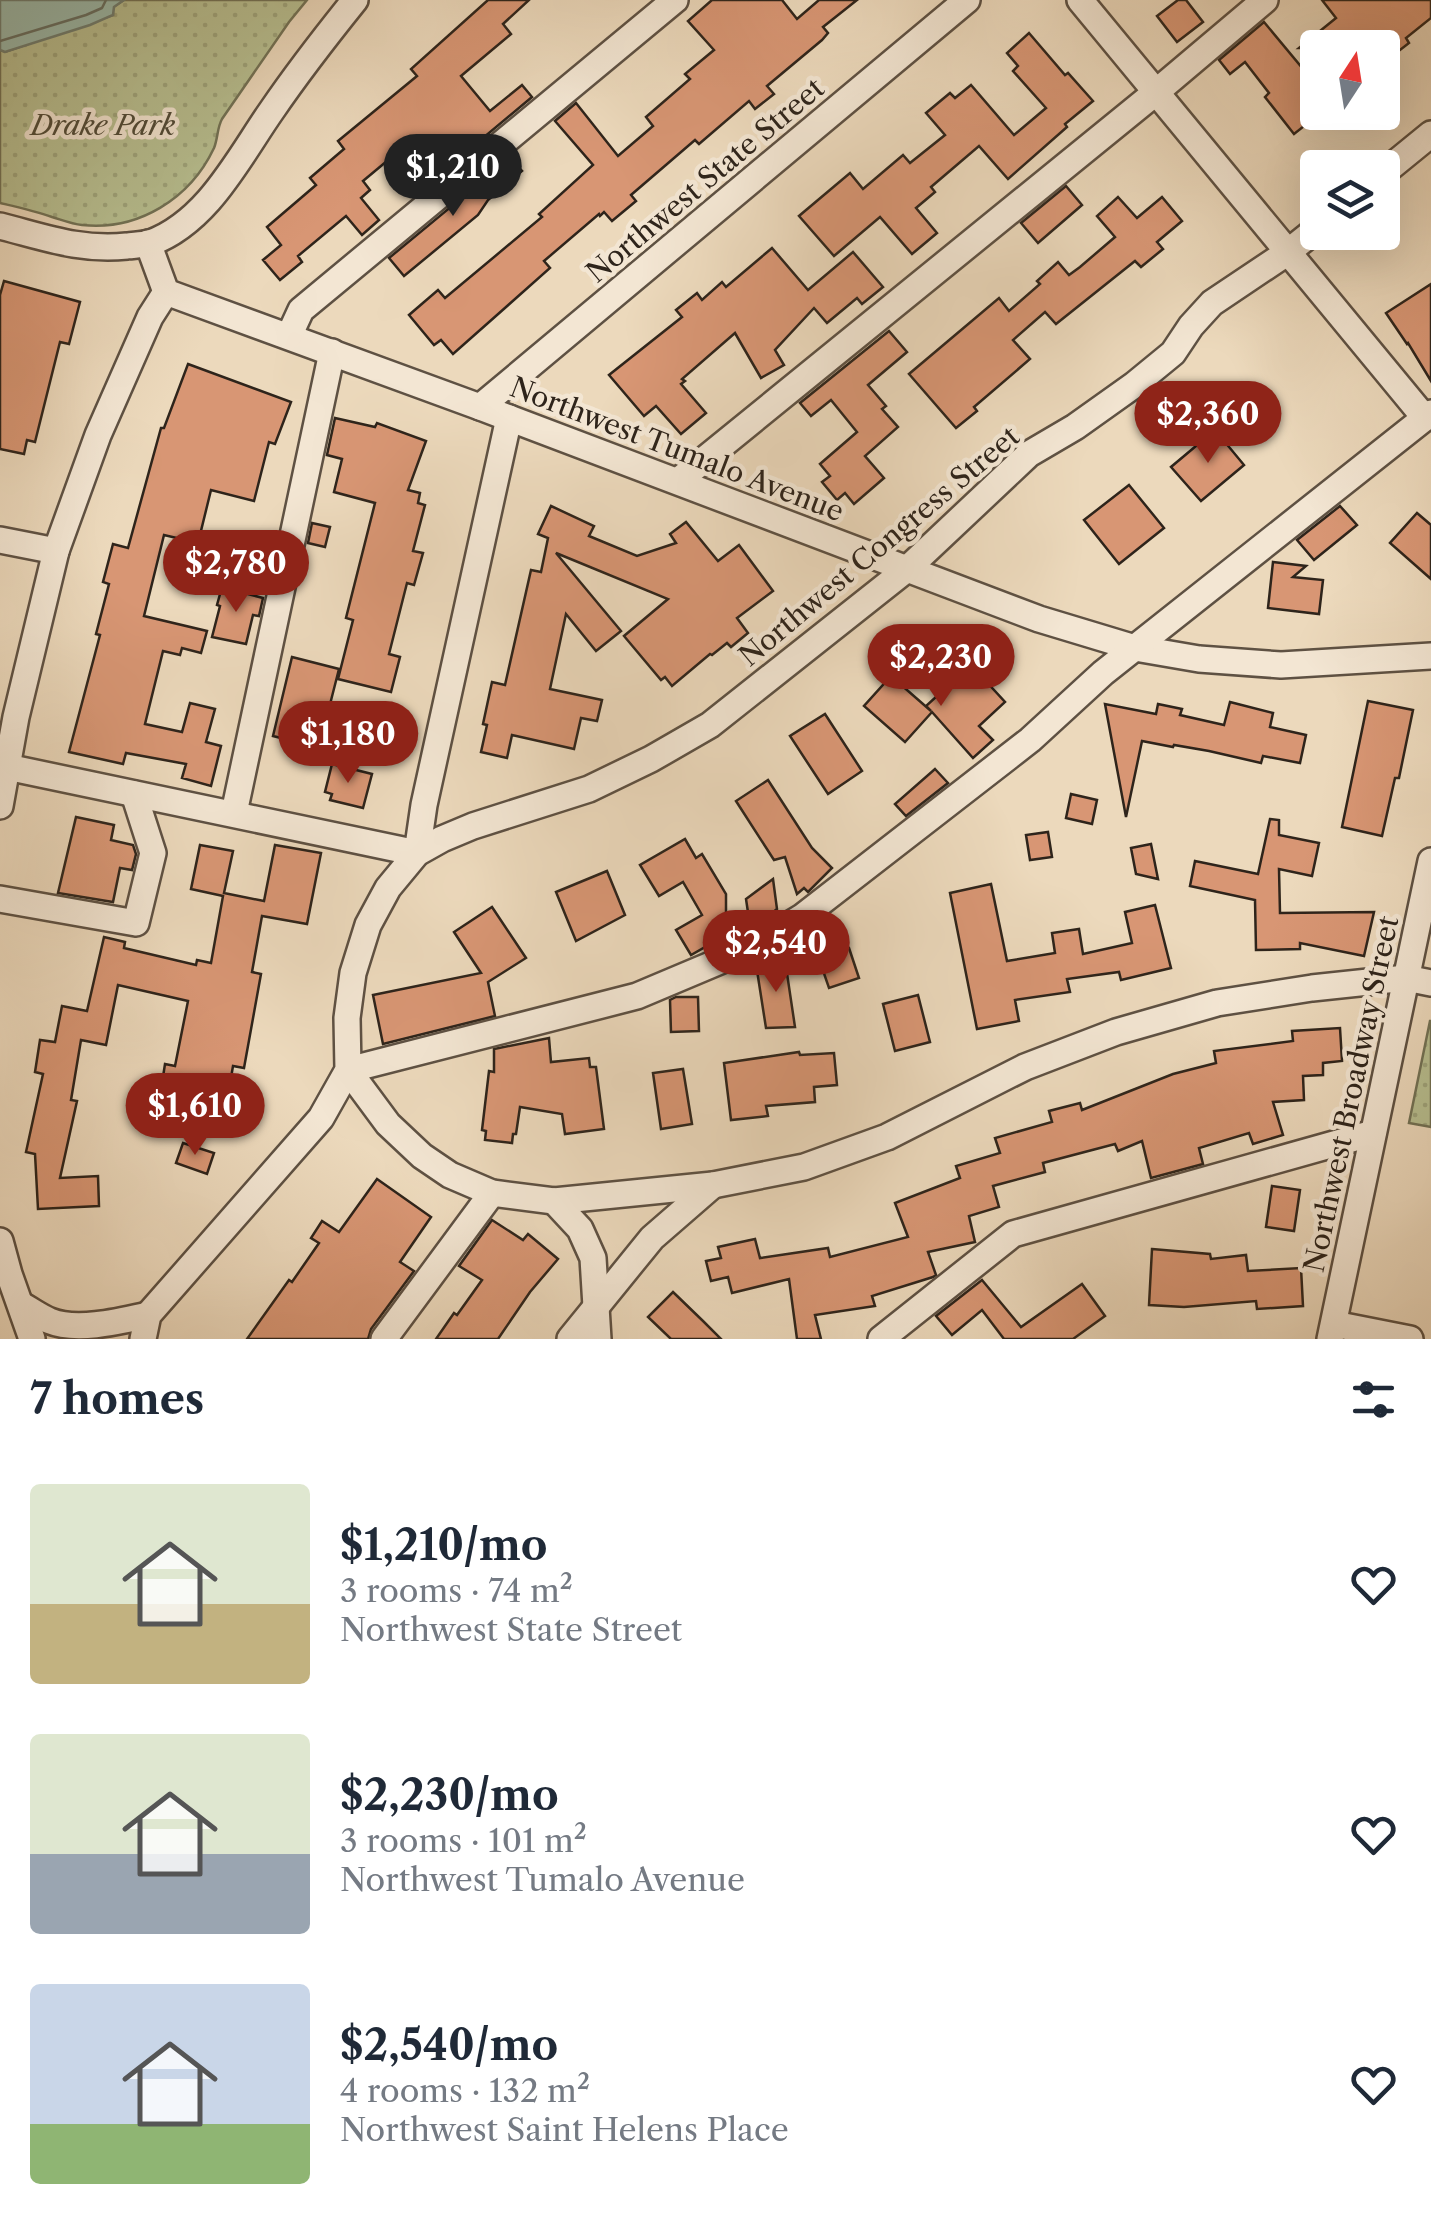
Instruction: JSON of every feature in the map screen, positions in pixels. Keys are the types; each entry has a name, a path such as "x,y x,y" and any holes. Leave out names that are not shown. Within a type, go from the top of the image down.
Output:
{"street":[{"path":"0,226 93,248 148,244 180,227 228,175 355,0"},
{"path":"289,336 301,310 676,0"},
{"name":"Northwest State Street","path":"480,407 967,0"},
{"path":"21,1305 54,1323 115,1322 145,1327 321,1118 348,1070 636,996 751,948 802,917 1030,740 1103,673 1428,416 1080,0"},
{"path":"678,481 1266,0"},
{"path":"1400,159 1431,134"},
{"name":"Northwest Congress Street","path":"348,1070 347,1018 352,973 368,925 388,888 417,853 473,826 589,790 710,725 907,569 1029,454 1134,385 1173,353 1212,303 1300,242"},
{"path":"0,806 7,767 8,715 56,551 105,419 150,316 166,292 148,244"},
{"name":"Northwest Tumalo Avenue","path":"166,292 678,481 1039,620 1136,648 1199,659 1282,665 1431,656"},
{"path":"234,813 332,352"},
{"path":"7,767 417,853 424,805 509,418"},
{"path":"0,540 56,551"},
{"path":"0,899 136,922 152,853 134,794"},
{"name":"Northwest Broadway Street","path":"1332,1332 1373,1132 1418,981 1431,861"},
{"path":"348,1070 388,1124 450,1176 492,1193 554,1201 713,1185 804,1167 886,1137 1025,1067 1116,1032 1217,1003 1312,988 1418,981"},
{"path":"881,1339 1013,1234 1373,1132"},
{"path":"570,1339 652,1238 713,1185"},
{"path":"384,1339 492,1193"},
{"path":"554,1201 580,1229 594,1258 598,1339"},
{"path":"0,1240 32,1339"},
{"path":"1332,1332 1410,1339"}],"green space":[{"name":"Drake Park","path":"124,0 307,0 222,119 204,166 160,208 123,223 103,226 71,223 0,203 0,50 5,52 113,15 113,7"},
{"path":"1431,1021 1431,1127 1409,1123"}],"water":[{"path":"0,0 124,0 114,7 113,15 5,52 0,50"}],"building":[{"path":"488,0 529,0 503,24 511,34 461,76 490,111 522,85 532,97 446,169 417,136 363,181 370,190 361,198 379,220 362,235 346,216 298,256 302,262 280,280 263,260 281,245 267,227 316,185 310,178 344,149 338,141 417,76 411,69"},
{"path":"712,0 782,0 797,19 819,0 857,0 823,27 828,33 822,40 767,86 774,94 755,109 749,101 699,144 695,140 631,195 636,201 612,221 604,212 599,214 544,261 550,268 453,354 441,340 434,345 409,315 438,290 445,298 542,217 539,214 593,165 555,121 576,103 618,156 653,126 646,117 690,79 685,74 714,50 688,21"},
{"path":"1178,0 1186,0 1203,22 1177,42 1157,16"},
{"path":"1322,0 1431,0 1431,18 1406,38 1409,43 1400,50 1400,30 1321,30 1336,18"},
{"path":"1264,22 1300,65 1300,129 1294,134 1265,97 1269,93 1245,62 1230,74 1219,60"},
{"path":"1029,33 1093,101 1008,179 979,146 931,187 935,192 916,208 937,233 912,254 880,217 834,256 799,216 850,173 863,189 903,155 910,163 945,135 926,113 950,93 955,98 971,85 1014,135 1046,108 1013,71 1018,66 1007,53"},
{"path":"510,158 522,171 488,200 478,215 404,276 389,258"},
{"path":"1066,186 1082,205 1038,243 1021,223"},
{"path":"1118,197 1137,218 1162,197 1182,221 1157,242 1163,249 1141,267 1135,261 1056,324 1045,312 1013,340 1030,359 974,407 977,411 956,428 909,374 999,298 1009,311 1058,262 1069,275 1080,267 1115,237 1097,216"},
{"path":"772,248 808,290 853,252 883,287 862,304 857,298 827,323 814,308 775,350 784,365 761,378 735,333 682,379 685,381 681,384 706,413 681,434 656,406 644,416 609,375 682,317 676,310 697,293 702,300 722,282 726,287"},
{"path":"4,281 80,302 69,344 60,342 35,442 27,440 24,454 0,449 0,295"},
{"path":"1431,284 1431,381 1386,313"},
{"path":"889,331 907,352 868,385 898,427 865,456 884,478 854,504 845,493 837,500 822,482 830,476 820,464 857,432 831,400 811,416 800,403"},
{"path":"188,364 291,402 275,444 269,442 254,501 211,490 198,543 164,535 144,616 207,631 201,653 182,648 180,655 163,651 145,724 182,732 190,703 215,709 206,742 221,746 211,786 182,778 186,764 126,753 123,764 69,752 100,635 96,634 109,584 103,582 113,544 128,548 161,428"},
{"path":"335,418 375,427 377,423 426,441 408,490 420,493 418,503 425,505 413,551 423,553 414,585 407,583 389,654 400,657 391,692 338,679 353,620 346,618 375,503 334,492 342,459 327,455"},
{"path":"1215,430 1244,465 1201,501 1171,467"},
{"path":"1129,485 1164,528 1119,564 1084,520"},
{"path":"551,506 594,526 589,536 637,556 676,543 670,534 686,522 718,561 739,545 773,591 737,618 748,633 731,647 727,643 710,654 672,686 665,677 661,680 624,636 668,599 556,553 621,631 596,651 566,614 550,689 602,700 597,721 581,718 574,749 512,735 507,758 481,752 487,725 483,724 492,682 505,685 531,570 541,572 548,538 538,534"},
{"path":"1340,506 1357,525 1314,560 1297,540"},
{"path":"1417,513 1431,525 1431,579 1390,543"},
{"path":"312,523 330,527 325,547 308,543"},
{"path":"1273,562 1306,566 1293,577 1323,580 1319,614 1268,608"},
{"path":"222,587 263,598 259,616 253,615 246,644 212,637"},
{"path":"292,657 339,669 325,724 351,731 346,754 273,736"},
{"path":"971,665 1005,702 979,726 993,740 973,758 932,712 905,742 864,706 891,676 931,711 926,706"},
{"path":"1368,701 1413,710 1382,836 1342,827"},
{"path":"1230,702 1273,713 1270,727 1306,735 1300,763 1263,756 1261,763 1142,741 1126,817 1105,704 1156,714 1158,704 1182,709 1180,715 1224,725"},
{"path":"825,714 862,771 828,794 790,736"},
{"path":"332,764 372,774 363,808 330,800 332,794 325,792"},
{"path":"935,769 948,783 906,816 895,804"},
{"path":"768,780 812,848 832,868 808,892 804,888 797,894 785,857 774,860 736,801"},
{"path":"1071,794 1097,800 1092,824 1066,818"},
{"path":"76,817 114,825 111,840 133,845 136,854 132,870 120,868 113,902 58,893"},
{"path":"1270,819 1279,820 1279,835 1319,843 1312,876 1279,869 1280,913 1374,912 1364,956 1300,943 1300,949 1256,950 1255,900 1190,886 1195,861 1258,874"},
{"path":"1048,832 1052,857 1030,860 1026,835"},
{"path":"685,839 696,858 702,854 726,894 726,935 691,955 676,930 702,915 683,882 659,896 640,865"},
{"path":"1151,844 1158,879 1136,874 1131,848"},
{"path":"200,845 233,851 224,893 264,901 275,845 321,853 307,924 262,916 252,972 261,974 244,1068 233,1066 226,1107 160,1096 165,1064 175,1066 188,1001 118,985 106,1045 81,1040 71,1100 77,1101 60,1178 98,1176 99,1206 38,1209 35,1154 26,1152 43,1074 35,1072 40,1040 55,1042 62,1006 87,1011 104,937 125,942 124,948 196,965 197,960 211,963 223,896 191,889"},
{"path":"607,871 625,915 576,941 556,892"},
{"path":"773,879 777,909 761,922 757,916 749,919 746,899"},
{"path":"991,884 1007,961 1055,953 1052,933 1079,929 1083,954 1132,943 1125,912 1155,905 1171,968 1121,980 1119,972 1067,979 1070,992 1015,1000 1019,1021 977,1029 950,893"},
{"path":"492,907 526,958 488,982 495,1016 383,1044 373,995 481,973 454,932"},
{"path":"849,948 859,978 829,988 819,959"},
{"path":"785,960 795,1027 766,1028 756,964"},
{"path":"918,995 930,1042 895,1051 883,1004"},
{"path":"698,997 699,1031 671,1032 670,1000"},
{"path":"1340,1028 1342,1061 1323,1063 1323,1075 1303,1076 1304,1100 1273,1102 1283,1135 1253,1144 1249,1133 1199,1148 1203,1164 1151,1178 1142,1141 1118,1151 1115,1144 1043,1163 1045,1172 993,1186 999,1207 969,1216 975,1242 928,1252 936,1275 933,1277 872,1296 875,1306 815,1315 821,1339 797,1339 789,1279 732,1293 728,1277 711,1281 706,1261 721,1258 718,1247 755,1239 760,1258 828,1248 830,1257 908,1237 895,1203 960,1178 956,1166 1000,1153 995,1138 1052,1122 1049,1111 1080,1103 1082,1110 1173,1074 1216,1063 1214,1051 1293,1041 1292,1031"},
{"path":"549,1038 551,1062 589,1058 590,1067 596,1067 604,1129 565,1134 562,1114 520,1107 512,1143 485,1140 486,1131 482,1130 489,1071 494,1072 494,1049"},
{"path":"799,1052 834,1053 837,1085 814,1087 815,1102 766,1106 768,1116 731,1120 724,1063"},
{"path":"683,1069 692,1124 661,1129 653,1073"},
{"path":"183,1143 214,1153 207,1174 176,1163"},
{"path":"377,1179 431,1217 400,1262 414,1271 371,1329 368,1339 247,1339 319,1243 311,1238 322,1221 339,1232"},
{"path":"1272,1186 1300,1190 1294,1231 1266,1227"},
{"path":"492,1220 523,1240 528,1234 558,1259 498,1339 436,1339 482,1280 459,1266"},
{"path":"1152,1249 1210,1254 1211,1259 1246,1255 1248,1271 1301,1268 1303,1306 1257,1309 1256,1301 1184,1307 1149,1305"},
{"path":"982,1280 1021,1327 1082,1284 1105,1316 1073,1339 1004,1339 982,1310 952,1335 936,1316"},
{"path":"673,1292 721,1339 671,1339 648,1317"}]}
